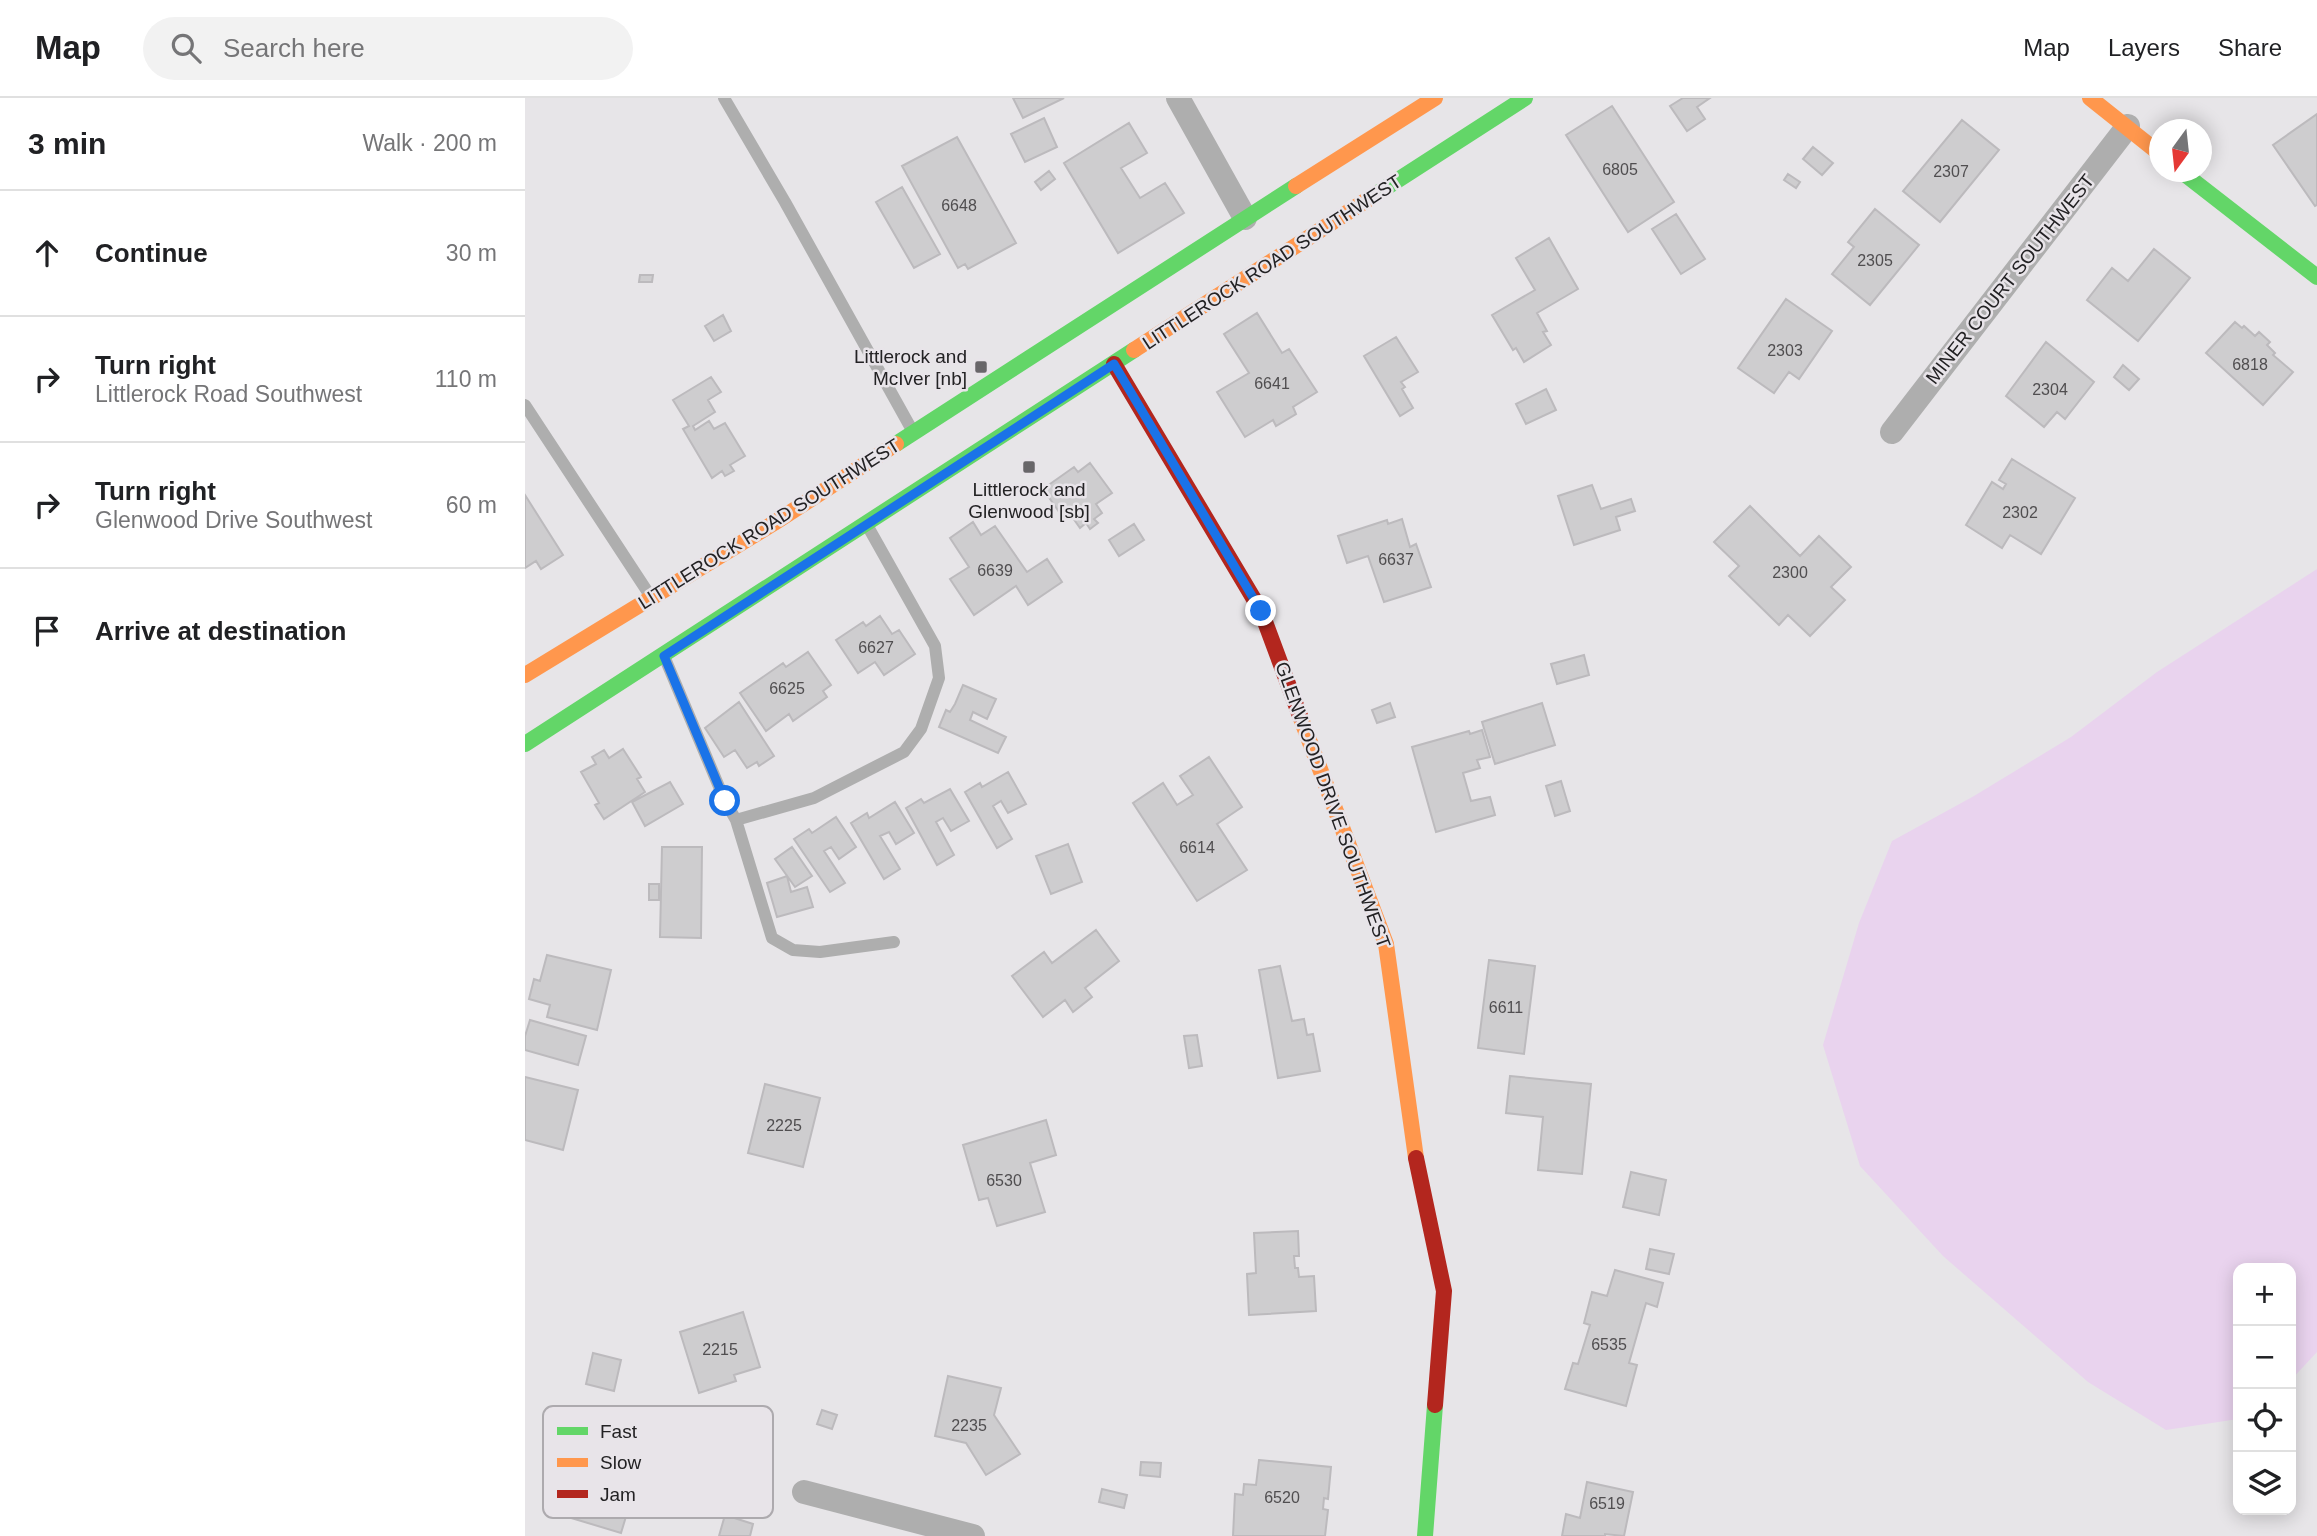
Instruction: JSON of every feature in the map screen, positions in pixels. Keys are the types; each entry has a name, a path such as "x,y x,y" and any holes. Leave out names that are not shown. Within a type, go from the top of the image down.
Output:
{"main road":[{"name":"LITTLEROCK ROAD SOUTHWEST","path":"525,674 774,523 1435,98"},
{"name":"LITTLEROCK ROAD SOUTHWEST","path":"525,744 1525,98"},
{"path":"2090,98 2149,145"},
{"path":"2194,182 2317,277"},
{"name":"GLENWOOD DRIVE SOUTHWEST","path":"1114,364 1261,611 1387,944 1419,1182 1444,1291 1425,1536"}],"street":[{"path":"1178,98 1245,218"},
{"name":"MINER COURT SOUTHWEST","path":"1892,432 2127,126"},
{"path":"804,1492 973,1536"}],"lane":[{"path":"724,98 914,433"},
{"path":"525,405 652,597"},
{"path":"736,820 814,799 904,752 921,730 939,678 935,646 867,524"},
{"path":"664,656 725,801 736,820 772,938 793,950 820,952 894,942"}],"shaded area":[{"path":"2317,569 2317,1352 2296,1375 2296,1263 2233,1263 2233,1420 2166,1430 2088,1382 1943,1256 1860,1166 1823,1045 1859,923 1892,841 1974,796 2071,737 2157,672"}],"building":[{"path":"1013,98 1064,98 1023,118"},
{"path":"1683,98 1710,98 1697,107 1705,119 1687,131 1670,106"},
{"path":"1612,106 1674,202 1628,232 1566,135"},
{"path":"2317,114 2317,205 2315,206 2273,145"},
{"path":"1044,118 1057,147 1025,162 1011,134"},
{"path":"1962,120 1999,150 1940,222 1903,191"},
{"path":"1129,123 1147,153 1121,168 1140,198 1165,183 1184,213 1118,253 1064,163"},
{"path":"957,137 1016,243 968,269 965,264 958,268 902,166"},
{"path":"1813,147 1833,163 1822,175 1803,159"},
{"path":"1049,171 1055,179 1041,190 1035,182"},
{"path":"1788,174 1800,182 1796,188 1784,180"},
{"path":"902,187 940,254 914,268 876,202"},
{"path":"1875,209 1919,245 1870,305 1832,274 1854,247 1848,242"},
{"path":"1676,214 1705,259 1681,274 1652,229"},
{"path":"1549,238 1578,289 1537,313 1547,331 1543,332 1551,345 1524,362 1516,348 1513,350 1492,315 1535,290 1516,258"},
{"path":"2154,249 2190,278 2138,341 2087,300 2112,268 2128,281"},
{"path":"640,275 653,275 652,282 639,282"},
{"path":"1786,299 1832,331 1799,379 1789,372 1774,393 1738,368"},
{"path":"1257,313 1282,353 1289,349 1317,392 1293,407 1296,414 1276,426 1273,420 1245,437 1217,392 1249,373 1224,334"},
{"path":"723,315 731,331 714,341 705,326"},
{"path":"2235,322 2255,336 2259,332 2270,342 2267,345 2275,353 2273,355 2293,372 2263,405 2206,353"},
{"path":"1396,337 1418,372 1401,382 1413,408 1400,416 1364,356"},
{"path":"2046,342 2094,382 2065,419 2057,412 2044,427 2006,396"},
{"path":"2123,365 2139,379 2129,390 2114,377"},
{"path":"711,377 721,392 708,400 715,412 693,426 695,430 709,421 714,429 725,423 745,456 730,465 734,471 725,476 722,471 712,478 683,429 689,426 673,400"},
{"path":"1546,389 1556,410 1526,424 1516,404"},
{"path":"2012,459 2075,498 2041,554 2010,535 2002,548 1966,525 1992,482 2003,489 2006,484 1999,480"},
{"path":"1090,463 1112,493 1096,504 1102,513 1094,519 1098,523 1090,529 1086,523 1080,528 1068,511 1062,516 1043,489 1074,467 1078,472"},
{"path":"1592,485 1601,509 1631,499 1635,511 1616,517 1620,530 1574,545 1558,496"},
{"path":"525,495 563,555 541,569 536,561 525,568"},
{"path":"1750,506 1800,556 1819,536 1851,567 1831,587 1845,600 1810,636 1788,615 1779,625 1729,576 1739,566 1714,542"},
{"path":"1402,519 1410,547 1416,544 1431,587 1384,602 1368,556 1347,563 1338,536 1387,520 1388,524"},
{"path":"973,522 981,535 995,526 1027,572 1047,559 1062,582 1028,605 1016,586 974,615 950,579 969,567 950,538"},
{"path":"1134,524 1144,540 1119,556 1109,540"},
{"path":"880,616 892,634 899,630 915,654 884,675 875,662 858,673 836,640 863,622 866,626"},
{"path":"808,652 831,685 823,691 827,697 793,721 789,714 766,731 740,693 783,663 786,667"},
{"path":"1584,655 1589,675 1557,684 1551,664"},
{"path":"963,685 996,699 987,719 973,712 970,720 1006,737 998,753 939,727 946,710 950,712 955,704"},
{"path":"739,702 774,756 759,766 757,762 747,768 735,750 724,757 705,728"},
{"path":"1390,703 1395,717 1377,723 1372,710"},
{"path":"1542,703 1555,745 1495,764 1482,722"},
{"path":"1482,730 1490,757 1477,760 1480,768 1463,773 1471,801 1490,797 1495,815 1436,832 1412,747"},
{"path":"623,749 641,777 637,779 645,792 604,819 595,805 599,803 581,772 596,764 592,757 604,750 609,758"},
{"path":"1209,757 1242,807 1217,824 1247,870 1197,901 1133,803 1163,783 1177,805 1193,795 1180,776"},
{"path":"1008,772 1026,804 1008,813 1001,801 993,806 1012,839 997,848 965,792 980,783 982,787"},
{"path":"1561,781 1570,811 1555,816 1546,786"},
{"path":"670,782 683,804 645,826 632,802"},
{"path":"950,789 969,821 951,831 943,818 936,822 954,855 937,865 906,808 921,799 924,803"},
{"path":"895,802 914,833 896,844 889,832 880,836 900,869 884,879 851,823 867,813 869,818"},
{"path":"836,817 856,847 839,859 831,847 824,851 845,883 830,892 794,839 809,829 812,833"},
{"path":"1068,844 1082,882 1051,894 1036,856"},
{"path":"662,847 702,847 701,938 660,937"},
{"path":"792,847 812,876 795,887 775,859"},
{"path":"787,876 791,892 807,887 813,907 777,917 767,883"},
{"path":"649,884 659,884 659,900 649,900"},
{"path":"1096,930 1119,961 1085,988 1092,997 1073,1012 1065,1000 1043,1017 1012,976 1044,952 1052,963"},
{"path":"547,955 611,970 597,1030 547,1017 550,1005 529,999 534,979 540,981"},
{"path":"1489,960 1535,966 1524,1054 1478,1048"},
{"path":"1280,966 1292,1021 1304,1019 1307,1035 1313,1034 1320,1071 1278,1078 1259,970"},
{"path":"530,1020 586,1036 578,1065 525,1050 525,1036"},
{"path":"1197,1035 1202,1066 1189,1068 1184,1036"},
{"path":"1510,1076 1591,1084 1582,1174 1538,1170 1543,1117 1506,1113"},
{"path":"525,1077 578,1090 563,1150 525,1140"},
{"path":"765,1084 820,1098 803,1167 748,1153"},
{"path":"1046,1120 1056,1155 1030,1163 1045,1212 997,1226 988,1198 979,1200 963,1145"},
{"path":"1631,1172 1666,1180 1659,1215 1623,1207"},
{"path":"1298,1231 1299,1256 1294,1256 1295,1268 1298,1268 1299,1277 1314,1276 1316,1311 1249,1315 1247,1274 1256,1273 1254,1233"},
{"path":"1650,1249 1674,1254 1669,1274 1646,1269"},
{"path":"1615,1270 1663,1283 1657,1307 1646,1303 1629,1363 1637,1365 1626,1406 1565,1389 1573,1363 1578,1364 1590,1325 1584,1323 1592,1292 1607,1296"},
{"path":"743,1312 760,1367 734,1375 736,1381 699,1393 680,1332"},
{"path":"593,1353 621,1360 614,1391 586,1384"},
{"path":"948,1376 1001,1388 994,1415 1020,1454 986,1475 966,1443 935,1436"},
{"path":"822,1410 837,1415 832,1429 817,1424"},
{"path":"1259,1460 1331,1467 1328,1499 1324,1498 1323,1509 1328,1510 1325,1536 1233,1536 1235,1494 1243,1495 1244,1484 1256,1485"},
{"path":"1141,1462 1161,1463 1160,1477 1140,1475"},
{"path":"1587,1482 1633,1492 1624,1536 1562,1536 1566,1514 1580,1518"},
{"path":"1102,1489 1127,1495 1124,1508 1099,1502"},
{"path":"571,1518 626,1518 621,1533"},
{"path":"724,1518 753,1524 750,1536 719,1536"}],"traffic: fast":[{"path":"1370,198 1525,98"},
{"path":"2195,182 2317,277"},
{"path":"896,444 1296,186"},
{"path":"525,744 1134,350"},
{"path":"1425,1536 1435,1405"}],"traffic: slow":[{"path":"1296,186 1435,98"},
{"path":"2090,98 2149,145"},
{"path":"1134,350 1370,198"},
{"path":"525,675 774,523 896,444"},
{"path":"1300,716 1386,944 1416,1158"}],"traffic: jam":[{"path":"1114,364 1261,611 1300,716"},
{"path":"1416,1158 1444,1291 1435,1405"}],"place":[{"name":"Littlerock and McIver [nb]","path":"981,367"},
{"name":"Littlerock and Glenwood [sb]","path":"1029,467"}],"route":[{"path":"725,801 664,656 1114,364 1261,611"}]}
